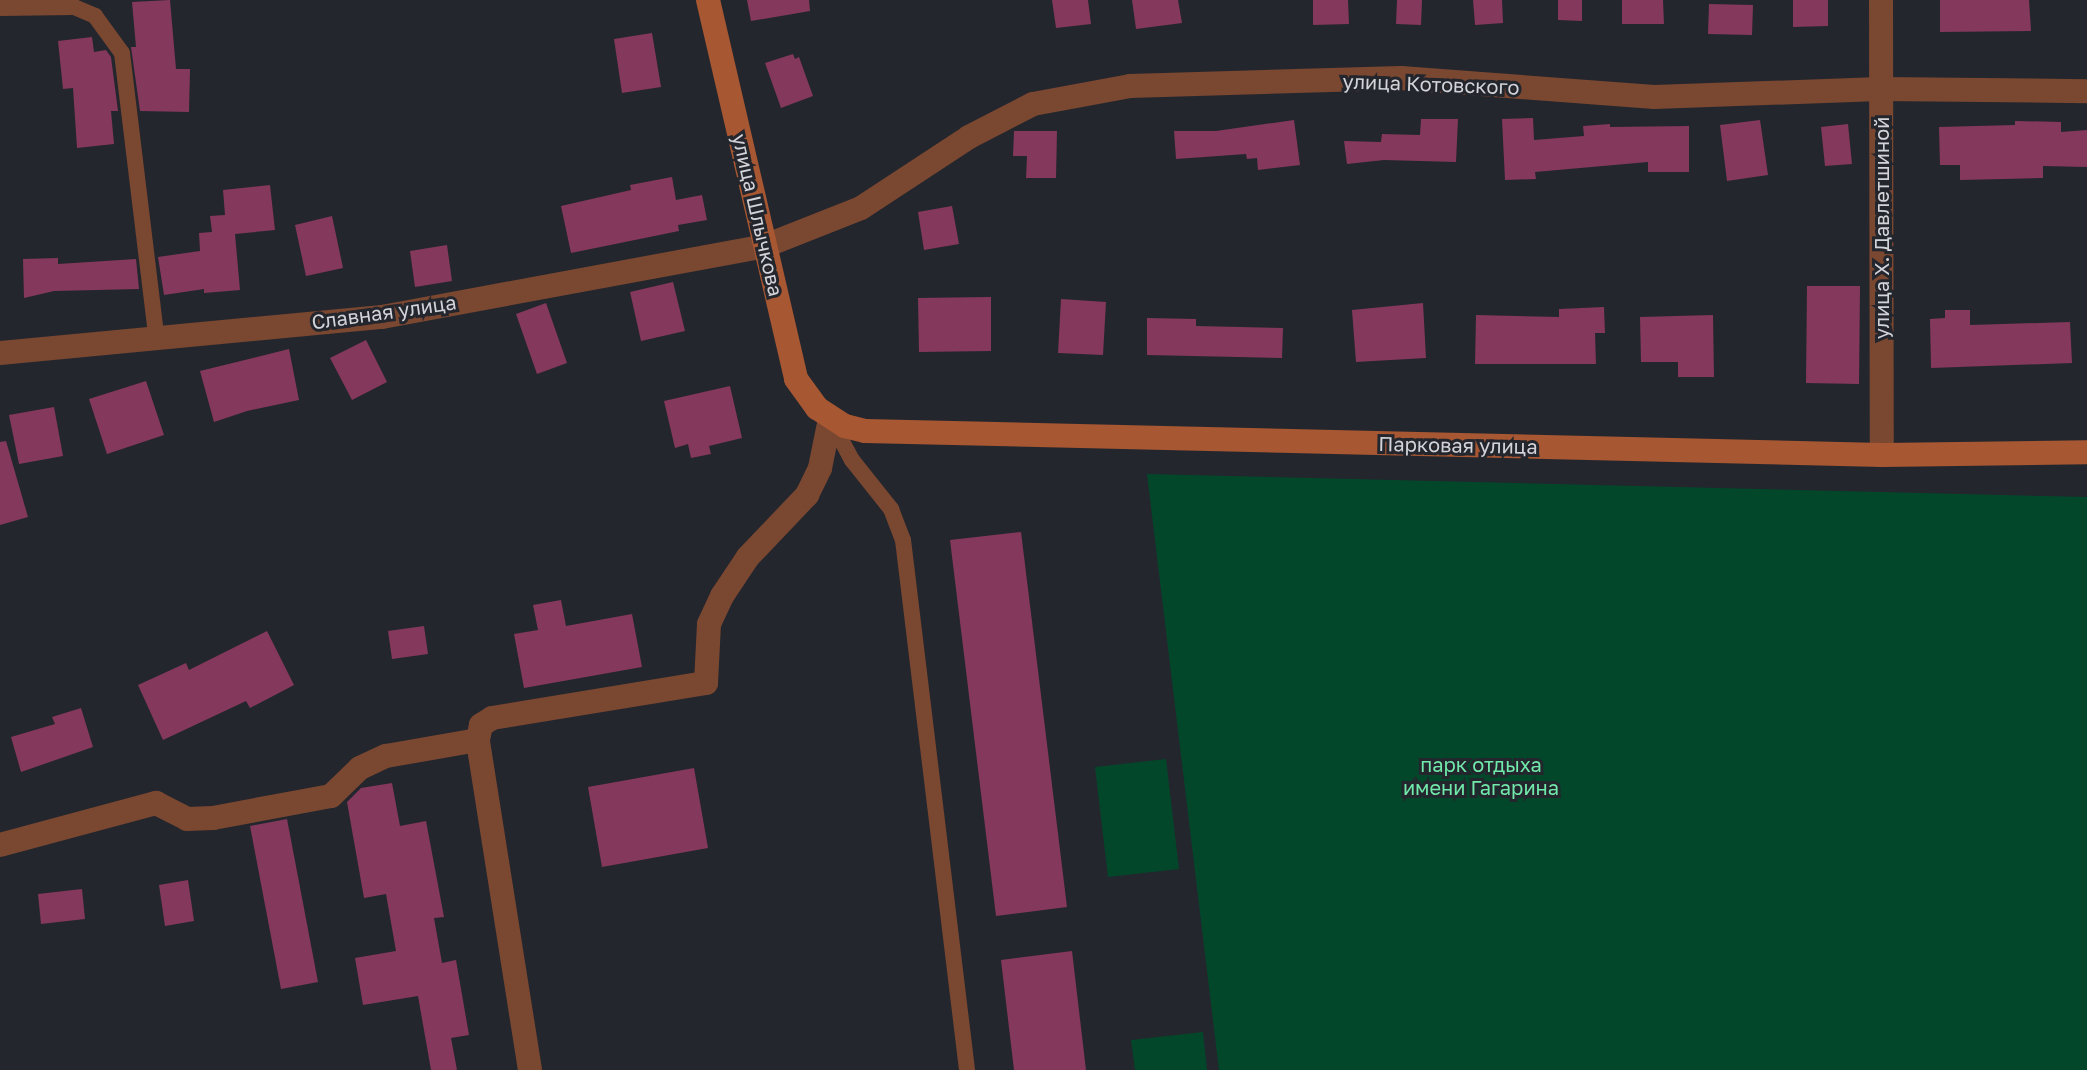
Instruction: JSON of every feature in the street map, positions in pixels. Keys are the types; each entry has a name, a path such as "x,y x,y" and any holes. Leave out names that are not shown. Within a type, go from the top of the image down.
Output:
{"street":[{"name":"улица Шлычкова","path":"708,0 796,379 807,397 830,419"},
{"name":"улица Х. Давлетшиной","path":"1881,0 1882,455"},
{"name":"улица Котовского","path":"765,246 861,208 969,137 1033,104 1130,86 1401,78 1654,97 1880,89 2087,91"},
{"name":"Славная улица","path":"0,353 382,317 765,246"},
{"name":"Парковая улица","path":"830,419 865,431 1882,455 2087,452"},
{"path":"530,1070 478,740 481,725 492,718 706,683 709,624 722,596 748,557 807,495 820,468 830,419"},
{"path":"0,845 156,803 187,819 213,818 331,796 360,768 386,756 478,740"}],"lane":[{"path":"0,8 74,7 95,16 122,53 156,336"},
{"path":"830,419 852,460 891,509 903,540 967,1070"}],"green space":[{"name":"парк отдыха имени Гагарина","path":"1147,474 2087,497 2087,1070 1219,1070"},
{"path":"1166,759 1179,869 1108,877 1095,767"},
{"path":"1203,1032 1207,1070 1135,1070 1131,1040"}],"building":[{"path":"170,0 176,69 190,69 189,112 140,111 131,47 136,47 132,2"},
{"path":"747,0 809,0 810,11 751,21"},
{"path":"1052,0 1088,0 1091,24 1056,28"},
{"path":"1132,0 1178,0 1182,23 1136,29"},
{"path":"1313,0 1348,0 1349,24 1313,25"},
{"path":"1397,0 1422,0 1421,25 1396,24"},
{"path":"1473,0 1502,0 1503,23 1475,25"},
{"path":"1558,0 1582,0 1582,21 1558,20"},
{"path":"1622,0 1663,0 1664,24 1622,24"},
{"path":"1793,0 1828,0 1828,26 1793,27"},
{"path":"1940,0 2029,0 2031,31 1940,32"},
{"path":"1709,4 1753,5 1752,35 1708,34"},
{"path":"652,33 661,87 622,93 614,39"},
{"path":"92,37 94,52 106,50 111,57 118,111 111,111 114,144 77,148 73,88 63,89 58,41"},
{"path":"793,54 795,59 799,57 813,96 781,108 765,63"},
{"path":"1533,118 1534,140 1584,136 1583,126 1689,126 1689,172 1648,172 1648,162 1535,172 1536,179 1505,180 1502,119"},
{"path":"1421,119 1458,119 1456,162 1384,160 1347,164 1344,141 1381,142 1382,134 1420,135"},
{"path":"1294,120 1300,165 1258,170 1257,158 1247,159 1246,154 1176,159 1174,131 1216,131"},
{"path":"1760,120 1768,175 1727,181 1720,125"},
{"path":"2015,121 2061,122 2061,132 2087,130 2087,167 2043,166 2043,178 1960,180 1960,165 1940,165 1939,127 2015,125"},
{"path":"1848,124 1852,164 1825,166 1821,127"},
{"path":"1014,131 1057,131 1056,178 1026,178 1027,156 1013,156"},
{"path":"672,177 676,200 702,195 707,220 678,225 679,231 571,253 561,206 631,190 630,185"},
{"path":"270,185 275,230 235,234 240,290 204,293 204,289 164,295 158,257 200,251 199,233 212,232 210,216 225,215 223,190"},
{"path":"952,206 959,244 924,250 918,212"},
{"path":"332,216 343,268 306,276 295,225"},
{"path":"447,245 452,281 415,287 410,251"},
{"path":"58,258 58,264 136,259 139,289 54,291 24,298 23,259"},
{"path":"673,282 685,331 641,341 630,292"},
{"path":"1807,286 1860,286 1859,384 1806,383"},
{"path":"991,297 991,351 919,352 918,298"},
{"path":"1061,299 1106,302 1103,355 1058,353"},
{"path":"546,303 567,363 537,374 516,314"},
{"path":"1423,303 1426,358 1356,362 1352,310"},
{"path":"1604,307 1605,333 1595,333 1596,364 1475,364 1476,315 1559,317 1559,309"},
{"path":"1945,310 1970,310 1970,325 2070,322 2072,363 1931,368 1930,319 1945,318"},
{"path":"1713,315 1714,377 1678,377 1678,362 1641,362 1640,317"},
{"path":"1147,318 1196,319 1196,326 1283,328 1282,358 1147,355"},
{"path":"366,340 387,382 352,400 330,358"},
{"path":"289,349 299,400 214,422 200,371"},
{"path":"146,381 164,435 107,454 89,399"},
{"path":"730,386 742,438 709,446 711,454 691,458 688,444 675,448 664,401"},
{"path":"54,407 63,456 19,464 9,415"},
{"path":"6,441 28,517 0,525 0,442"},
{"path":"1021,532 1067,907 996,916 950,540"},
{"path":"561,600 566,626 632,614 642,667 524,688 514,634 538,630 533,605"},
{"path":"424,626 428,654 392,659 388,631"},
{"path":"267,631 294,685 250,708 246,701 163,740 138,685 186,663 189,670"},
{"path":"81,708 93,747 21,772 11,737 55,724 52,717"},
{"path":"694,768 708,848 602,867 588,787"},
{"path":"392,783 400,826 426,821 444,917 434,918 442,963 456,960 469,1035 451,1038 457,1070 431,1070 418,996 363,1005 355,958 396,951 386,894 364,898 347,802 361,788"},
{"path":"287,819 318,982 281,989 250,826"},
{"path":"188,880 194,921 165,926 159,885"},
{"path":"82,889 85,919 41,924 38,894"},
{"path":"1072,951 1086,1070 1014,1070 1001,960"}]}
